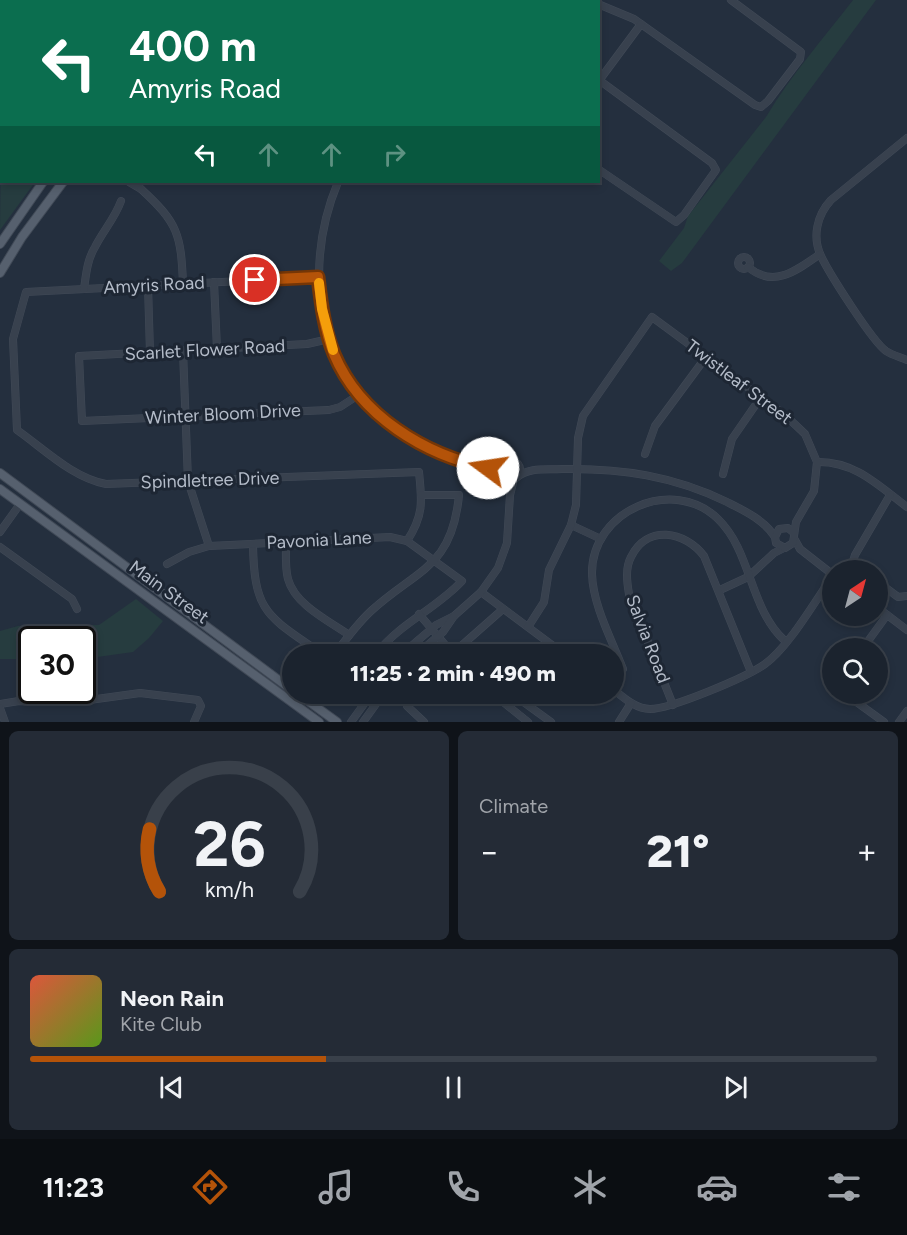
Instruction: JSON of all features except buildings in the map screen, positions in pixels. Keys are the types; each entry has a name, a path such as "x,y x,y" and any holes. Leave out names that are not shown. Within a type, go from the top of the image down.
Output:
{"main road":[{"path":"0,244 42,183"},
{"path":"0,273 22,237 62,183"},
{"name":"Main Street","path":"0,473 282,683"},
{"name":"Main Street","path":"0,489 319,722"},
{"path":"312,704 337,722"}],"street":[{"path":"600,5 627,14 754,105 761,107 768,102 801,54 798,48 731,0"},
{"path":"600,80 641,24"},
{"path":"600,82 709,160 716,170 684,215 676,222 600,170"},
{"path":"907,138 823,209 817,226 820,254 880,346 890,354 907,360"},
{"path":"131,183 141,189"},
{"path":"135,183 161,207 177,229 181,248 183,284"},
{"path":"338,183 325,211 318,277 329,339 341,367 360,394 392,426 413,440 450,458 488,468 510,477 530,470 578,469 632,472 680,483 740,508 768,527 775,539 786,547 800,549"},
{"path":"84,289 88,262 94,247 117,214 121,201"},
{"path":"748,267 761,276 782,277 820,254"},
{"name":"Amyris Road","path":"18,430 14,339 26,292 318,277"},
{"path":"214,282 217,349"},
{"path":"148,286 150,352"},
{"name":"Twistleaf Street","path":"578,469 578,438 583,416 652,317 761,397 805,434 818,462"},
{"name":"Scarlet Flower Road","path":"82,421 79,356 308,344 329,339"},
{"path":"183,351 188,481 209,546"},
{"path":"645,454 655,426 706,357"},
{"name":"Winter Bloom Drive","path":"82,421 329,410 340,407 360,394"},
{"path":"723,474 732,439 761,397"},
{"name":"Spindletree Drive","path":"18,430 91,481 106,484 419,471 421,495"},
{"path":"488,468 511,460 530,470"},
{"path":"720,590 748,577 774,553 786,547 794,536 796,522 814,491 818,462 848,465 907,507"},
{"path":"510,477 520,470 517,463"},
{"path":"429,644 454,616 481,592 498,568 507,543 510,495 510,477 501,465"},
{"path":"528,627 544,602 549,570 571,525 576,505 578,469"},
{"path":"342,644 370,612 417,578 434,561 456,522 459,495 421,495 418,524 407,541"},
{"path":"854,560 890,495"},
{"path":"614,644 594,591 592,573 601,539 610,524 630,509 653,500 675,500 699,505 716,517 732,534 764,616 785,642"},
{"path":"0,532 20,504"},
{"path":"768,527 782,528 796,522"},
{"path":"571,525 601,539"},
{"path":"782,528 794,536 800,549 822,567"},
{"path":"774,553 775,539 782,528"},
{"name":"Salvia Road","path":"673,705 629,594 627,575 630,557 642,542 660,534 679,535 694,543 699,550 720,590 751,672"},
{"name":"Pavonia Lane","path":"167,564 189,552 209,546 390,537 407,541 462,581 447,597 419,614"},
{"path":"286,542 287,577 292,590 307,605 349,635"},
{"path":"253,544 256,591 265,609 281,625 308,644"},
{"path":"0,547 72,599 77,609"},
{"path":"624,698 631,703 648,709 673,705 751,672 765,664 785,642 822,589"},
{"path":"888,590 898,597 907,596"},
{"path":"481,592 551,644"},
{"path":"463,644 503,609"},
{"path":"385,644 401,627 419,614 444,644"},
{"path":"414,644 432,628 454,616"},
{"path":"888,616 907,630"},
{"path":"5,722 0,706 19,701 78,702 140,693 170,694 200,702 201,706 194,722"},
{"path":"619,722 631,703"},
{"path":"351,722 364,704"},
{"path":"363,722 376,704"},
{"path":"409,704 407,706 424,722"},
{"path":"506,704 528,722"},
{"path":"526,704 551,722"},
{"path":"859,704 884,722"},
{"path":"899,722 907,711"}],"green space":[{"path":"853,0 876,0 682,263 671,271 659,261 684,228 688,216 766,117 797,72"},
{"path":"1,183 34,183 0,230"},
{"path":"136,599 163,621 133,652 96,657 96,626 18,626 99,625"},
{"path":"18,626 18,659 0,659 0,631"}],"slow traffic":[{"path":"319,283 322,309 333,350"}],"route":[{"path":"255,280 318,277 322,309 334,354 349,381 360,394 392,426 432,451 488,468"}]}
